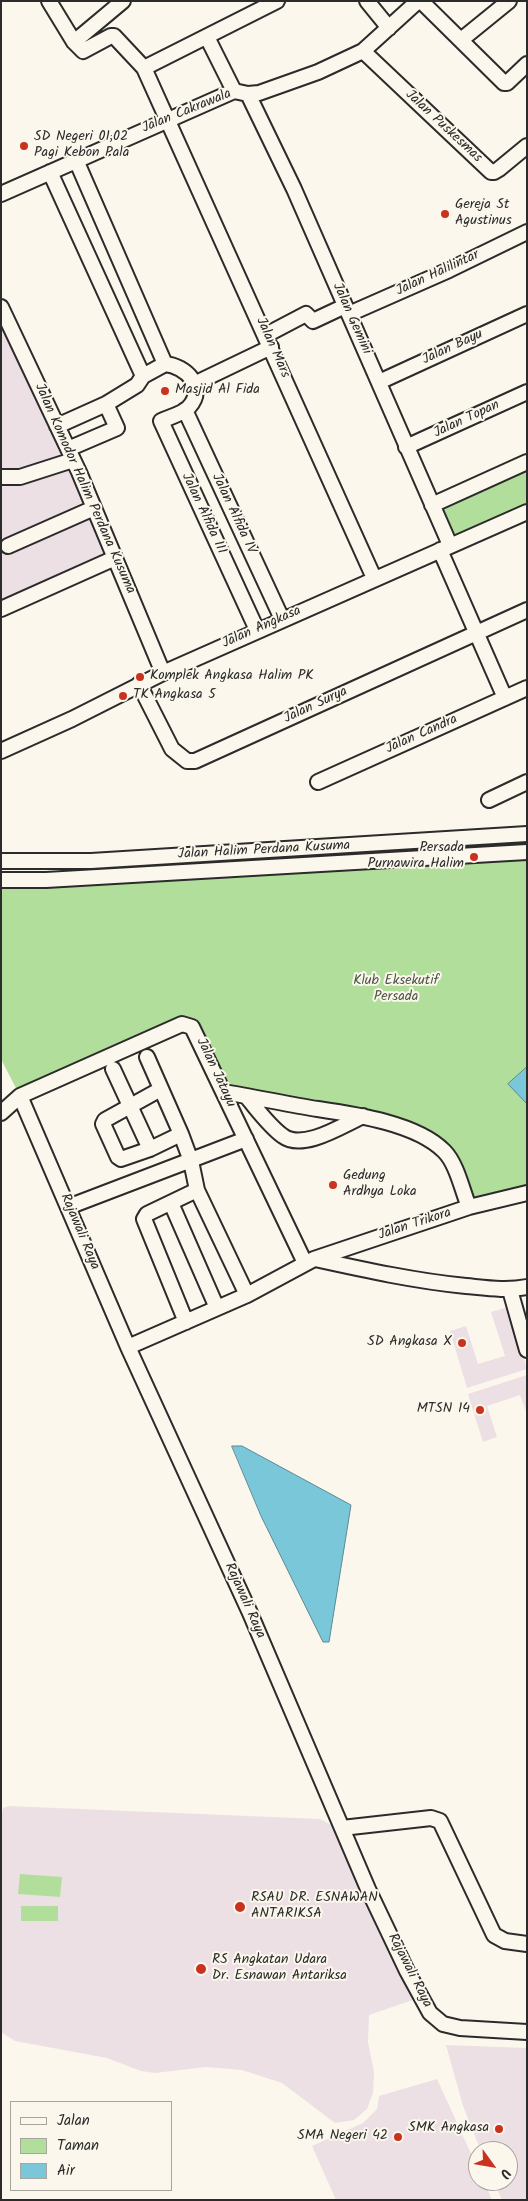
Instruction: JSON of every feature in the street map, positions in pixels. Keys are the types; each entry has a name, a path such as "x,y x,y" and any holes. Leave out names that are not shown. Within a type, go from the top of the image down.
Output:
{"street":[{"path":"49,1 74,42 123,1"},
{"path":"144,68 277,1"},
{"path":"367,1 390,28"},
{"path":"420,1 504,83 507,83 527,64"},
{"name":"Jalan Cakrawala","path":"1,194 234,91 248,94 271,90 318,72 362,51 420,1"},
{"path":"461,40 509,1"},
{"name":"Jalan Mars","path":"74,42 86,51 114,36 144,68 269,341 374,578"},
{"path":"207,37 234,91"},
{"name":"Jalan Puskesmas","path":"362,51 491,172 494,172 527,146"},
{"name":"Jalan Gemini","path":"248,94 294,189 432,505 445,547 477,633 506,698"},
{"path":"76,160 164,364"},
{"path":"50,172 143,376"},
{"name":"Jalan Halilintar","path":"269,341 306,314 313,321 347,310 449,270 527,232"},
{"name":"Jalan Komodor Halim Perdana Kusuma","path":"1,308 94,508 163,672"},
{"name":"Jalan Bayu","path":"379,382 527,314"},
{"path":"194,384 269,341"},
{"path":"57,426 106,404 137,385 143,376 164,364 184,369 194,384 194,396 189,407 185,410"},
{"name":"Jalan Topan","path":"406,447 527,392"},
{"path":"1,477 20,476 70,455 117,428 106,404"},
{"name":"Jalan Alfida IV","path":"185,410 282,619"},
{"name":"Jalan Alfida III","path":"185,410 161,421 257,630"},
{"path":"432,505 527,462"},
{"path":"8,546 94,508"},
{"name":"Jalan Angkasa","path":"1,751 163,672 527,512"},
{"path":"1,609 115,558"},
{"name":"Jalan Surya","path":"139,684 172,749 187,761 195,761 527,610"},
{"name":"Jalan Candra","path":"318,782 527,688"},
{"path":"489,800 527,782"},
{"name":"Jalan Halim Perdana Kusuma","path":"3,862 91,861 527,834"},
{"name":"Jalan Halim Perdana Kusuma","path":"1,880 44,880 527,852"},
{"path":"1,876 3,862"},
{"name":"Jalan Jatayu","path":"1,1113 20,1096 182,1024 194,1029 246,1139 309,1261"},
{"path":"147,1057 181,1134 191,1161 197,1190 247,1295"},
{"path":"113,1069 150,1149"},
{"path":"161,1089 105,1120 103,1124 119,1158 125,1159 181,1134"},
{"path":"224,1092 363,1116 390,1123 437,1145 450,1159 469,1207"},
{"name":"Rajawali Raya","path":"20,1096 128,1347 250,1613 342,1828 407,1971 434,2017 442,2024 454,2028 527,2032"},
{"path":"246,1096 276,1130 284,1137 293,1140 302,1141 320,1136 363,1116"},
{"path":"68,1207 246,1139"},
{"path":"186,1322 144,1221 146,1215 197,1190"},
{"name":"Jalan Trikora","path":"128,1347 247,1295 309,1261 469,1207 527,1193"},
{"path":"171,1203 217,1308"},
{"path":"309,1261 399,1278 510,1290 527,1286"},
{"path":"510,1290 527,1350"},
{"path":"342,1828 431,1818 440,1820 494,1935 505,1941 527,1944"}],"shaded area":[{"path":"1,321 114,563 1,611"},
{"name":"SD Angkasa X","path":"508,1307 527,1369 467,1388 450,1331 466,1326 478,1364 505,1356 491,1312"},
{"name":"MTSN 14","path":"527,1375 527,1414 520,1395 487,1406 497,1437 483,1442 468,1394"},
{"name":"RS Angkatan Udara Dr. Esnawan Antariksa","path":"9,1806 320,1819 339,1829 416,1999 369,2015 368,2042 374,2072 373,2093 367,2109 354,2120 335,2123 282,2083 242,2070 206,2067 155,2073 141,2071 107,2058 15,2041 1,2032 1,1819 3,1808"},
{"name":"SMK Angkasa","path":"446,2045 527,2048 527,2197 524,2200 502,2200 498,2191 518,2191 518,2141 477,2141 463,2106"},
{"name":"SMA Negeri 42","path":"437,2079 468,2147 468,2191 488,2191 492,2200 336,2200 312,2146 363,2123 377,2109 379,2096"}],"green space":[{"path":"527,470 527,503 449,538 437,510"},
{"name":"Klub Eksekutif Persada","path":"527,852 527,1193 469,1207 445,1152 415,1134 224,1092 187,1025 20,1096 1,1059 1,880"},
{"path":"20,1874 62,1877 60,1897 18,1894"},
{"path":"21,1906 58,1906 58,1921 21,1921"}],"water":[{"path":"527,1067 527,1104 508,1084"},
{"path":"232,1446 242,1446 351,1505 329,1642 323,1642 261,1516"}],"place":[{"name":"SD Negeri 01,02 Pagi Kebon Pala","path":"24,146"},
{"name":"Gereja St Agustinus","path":"445,214"},
{"name":"Masjid Al Fida","path":"165,391"},
{"name":"Komplek Angkasa Halim PK","path":"140,677"},
{"name":"TK Angkasa 5","path":"123,696"},
{"name":"Persada Purnawira Halim","path":"474,857"},
{"name":"Gedung Ardhya Loka","path":"333,1185"},
{"name":"SD Angkasa X","path":"462,1343"},
{"name":"MTSN 14","path":"480,1410"},
{"name":"RSAU DR. ESNAWAN ANTARIKSA","path":"240,1907"},
{"name":"RS Angkatan Udara Dr. Esnawan Antariksa","path":"201,1969"},
{"name":"SMK Angkasa","path":"499,2129"},
{"name":"SMA Negeri 42","path":"398,2137"}]}
